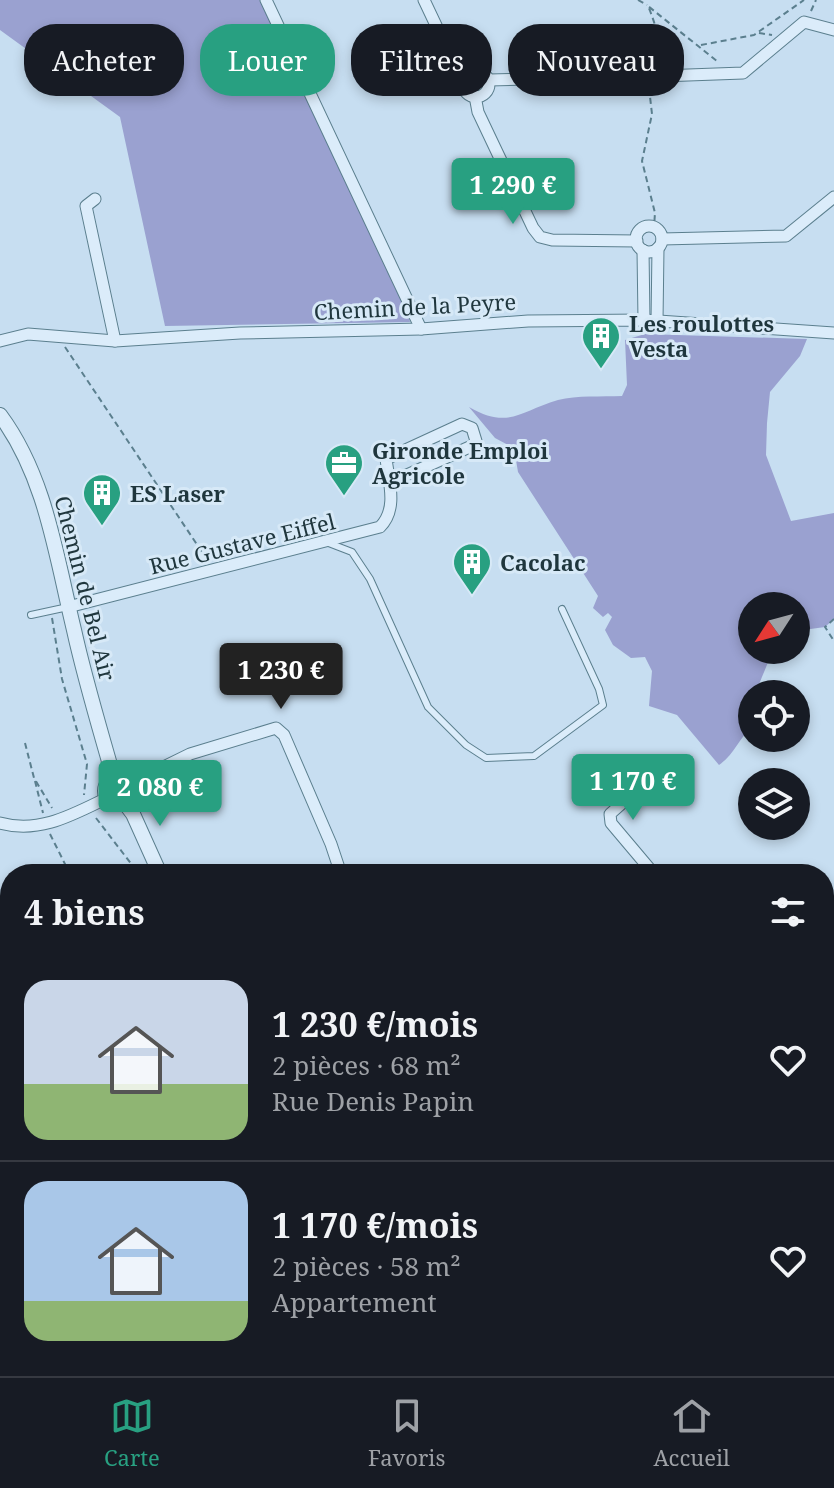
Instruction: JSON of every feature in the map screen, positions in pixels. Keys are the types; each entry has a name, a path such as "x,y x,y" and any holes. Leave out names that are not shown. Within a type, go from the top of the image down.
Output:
{"street":[{"path":"266,0 421,329"},
{"path":"424,0 435,24"},
{"path":"684,71 743,73 804,22 834,30"},
{"path":"475,96 478,112 540,237 640,245 651,251 660,244 786,236 834,197"},
{"path":"95,199 86,206 115,341"},
{"path":"654,227 660,232 660,244 651,320 638,233 643,228 654,227"},
{"name":"Chemin de la Peyre","path":"0,341 28,334 115,341 240,333 421,329 528,321 651,320 834,333"},
{"name":"Chemin de Bel Air","path":"0,415 17,439 37,480 114,779"},
{"name":"Rue Gustave Eiffel","path":"68,607 380,527 388,518 391,498 389,483 386,459 462,424 472,428 476,441 474,445 389,483"},
{"path":"129,784 190,754 276,728 284,735 337,864"},
{"path":"643,864 611,823 610,814 655,774"},
{"path":"114,779 122,779 129,784 130,796 124,802 113,803 107,798 105,786 114,779"},
{"path":"0,823 17,827 46,825 107,798"},
{"path":"124,802 133,814 156,864"}],"lane":[{"path":"326,542 352,552 370,579 428,707 466,745 486,758 534,756 603,705 599,689 562,609"},
{"path":"31,615 68,607"}],"path":[{"path":"638,0 700,45 731,74"},
{"path":"646,0 655,24"},
{"path":"700,45 754,35 804,0"},
{"path":"650,96 652,114 642,161 655,213 654,227"},
{"path":"58,336 214,571"},
{"path":"50,611 62,679 87,764 84,795 88,808 131,864"},
{"path":"834,619 825,627 834,641"},
{"path":"25,743 43,813"},
{"path":"33,772 53,809 34,815"},
{"path":"47,830 66,864"}],"shaded area":[{"path":"0,0 262,0 273,24 200,24 200,96 307,96 407,308 410,322 165,326 120,117 91,96 184,96 184,24 24,24 24,47 0,30"},
{"path":"645,334 807,339 800,356 770,392 766,455 791,521 834,513 834,619 825,627 810,629 810,592 738,592 738,664 767,664 761,680 738,680 738,743 719,765 677,715 649,706 652,671 645,657 631,658 613,645 605,630 612,617 608,613 603,617 593,608 598,596 518,472 514,448 495,438 469,407 483,414 505,418 565,398 622,396 627,385 625,340"}],"place":[{"name":"Les roulottes Vesta","path":"601,370"},
{"name":"Gironde Emploi Agricole","path":"344,497"},
{"name":"ES Laser","path":"102,527"},
{"name":"Cacolac","path":"472,596"}]}
